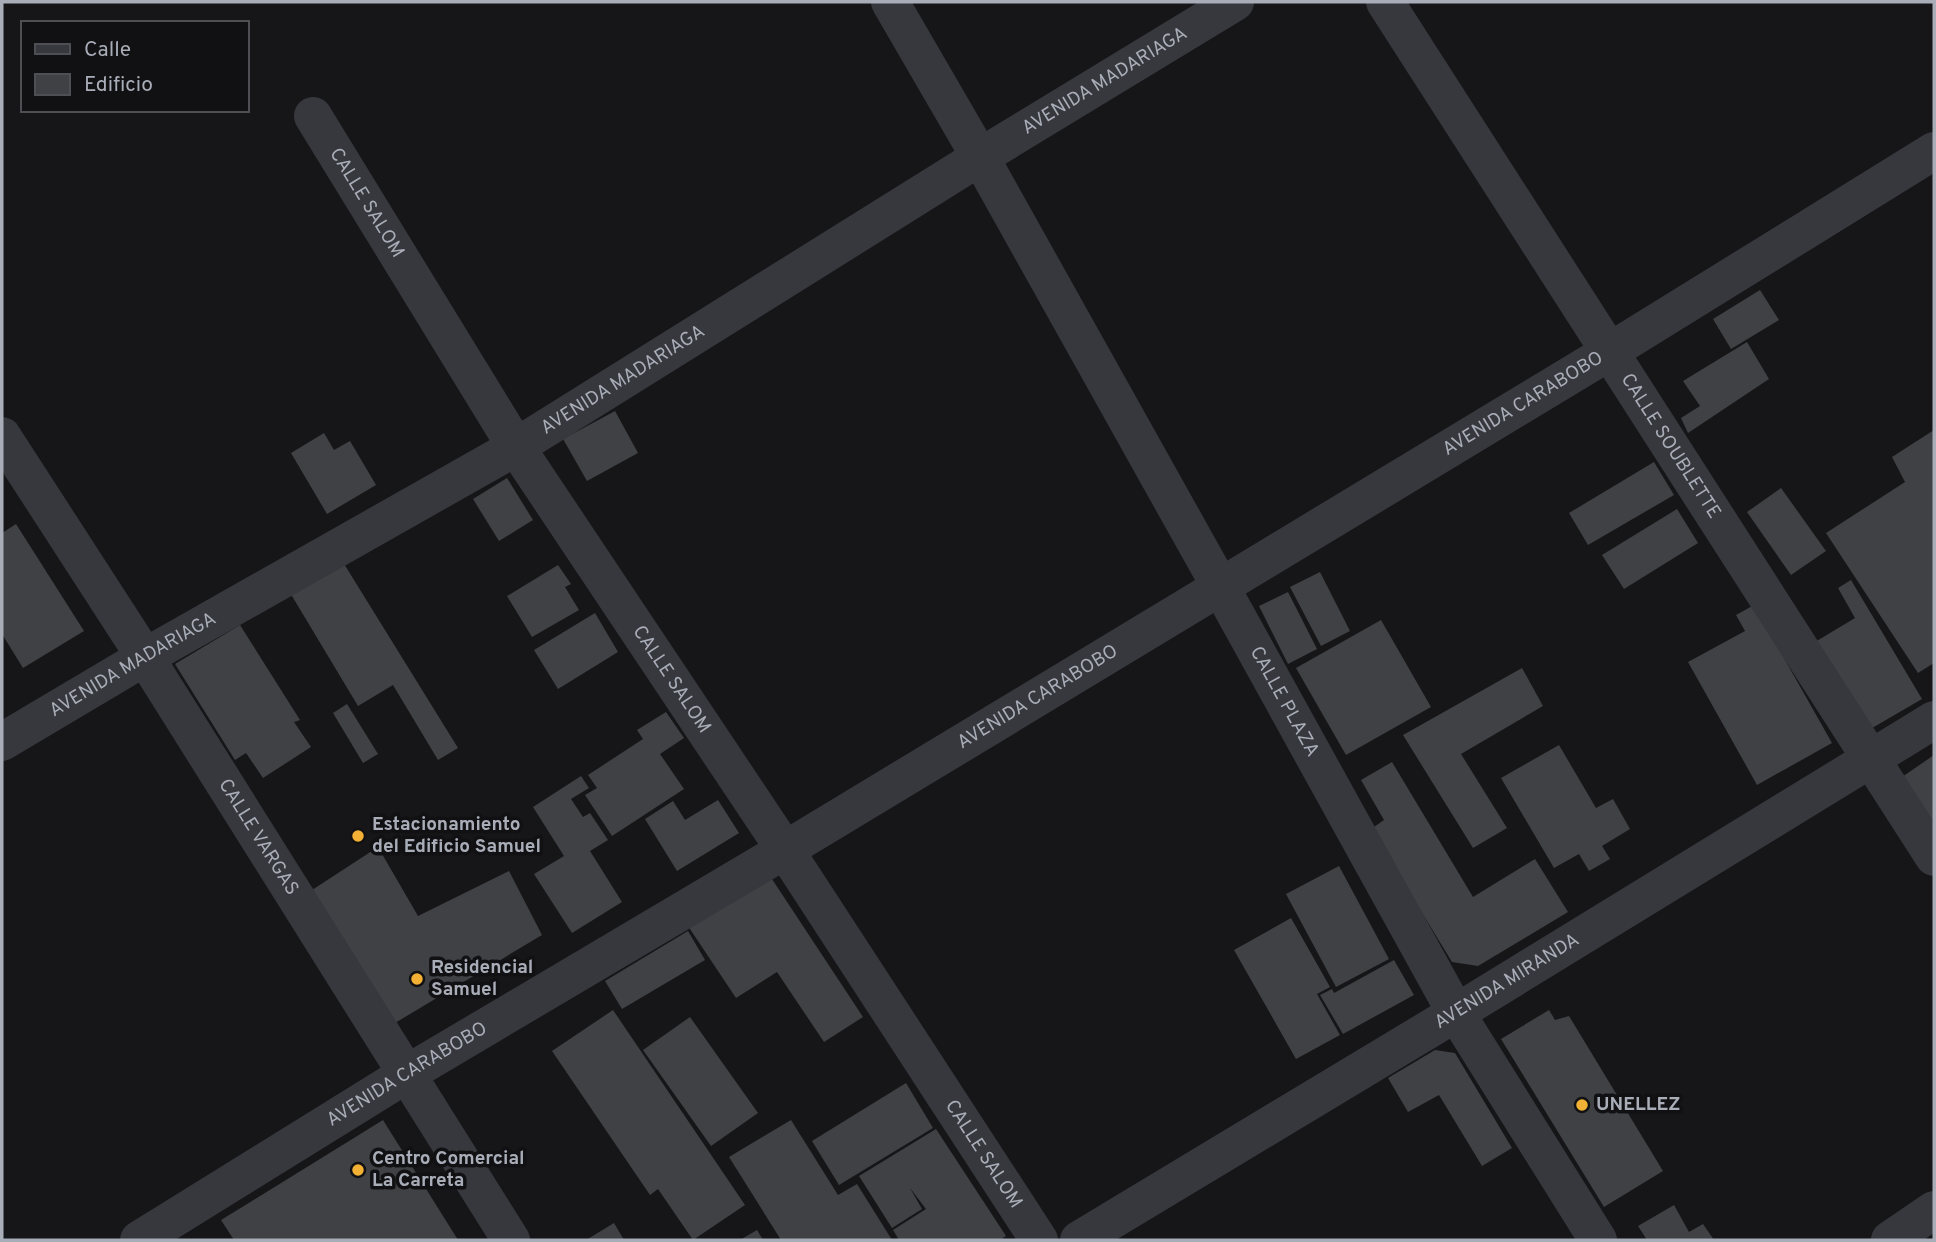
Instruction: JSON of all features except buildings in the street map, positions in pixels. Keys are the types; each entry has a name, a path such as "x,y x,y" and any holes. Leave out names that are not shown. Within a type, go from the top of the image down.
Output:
{"street":[{"name":"CALLE PLAZA","path":"890,2 980,157 1220,586 1455,1013 1598,1240"},
{"name":"AVENIDA MADARIAGA","path":"2,742 145,657 516,447 980,157 1235,2"},
{"name":"CALLE SOUBLETTE","path":"1385,2 1934,857"},
{"name":"CALLE SALOM","path":"313,116 516,447 785,850 1039,1240"},
{"name":"AVENIDA CARABOBO","path":"139,1240 405,1075 785,850 1609,352 1934,151"},
{"name":"CALLE VARGAS","path":"2,436 145,657 511,1240"},
{"name":"AVENIDA MIRANDA","path":"1079,1240 1934,720"},
{"path":"1890,1240 1934,1210"}],"place":[{"name":"Estacionamiento del Edificio Samuel","path":"358,836"},
{"name":"Residencial Samuel","path":"417,979"},
{"name":"UNELLEZ","path":"1582,1105"},
{"name":"Centro Comercial La Carreta","path":"358,1170"}]}
